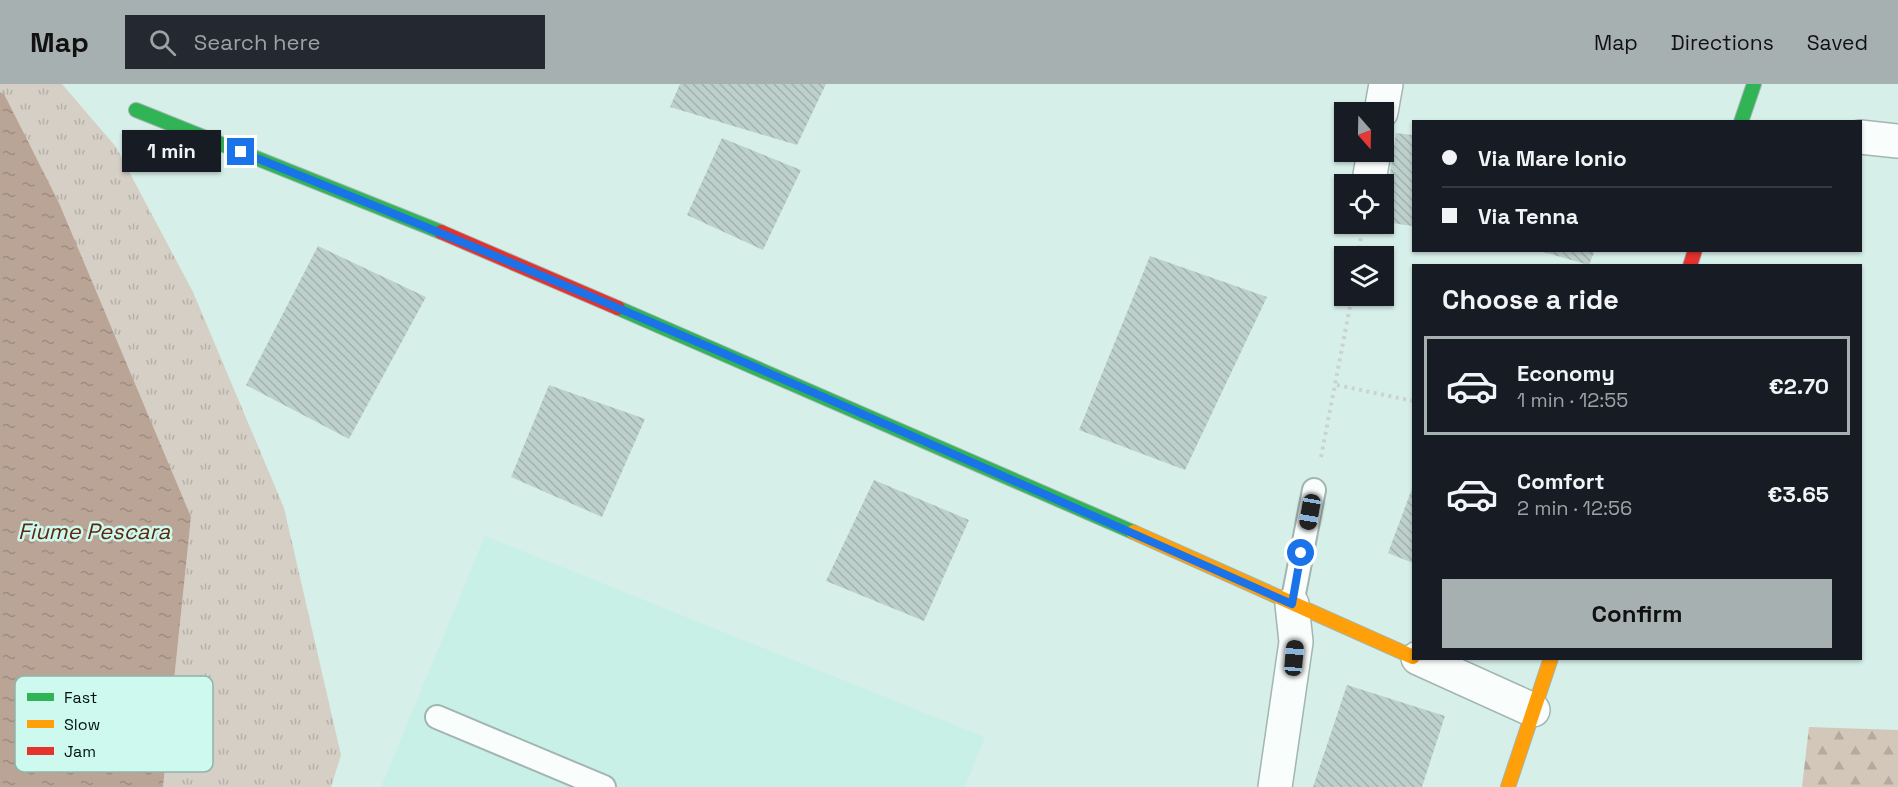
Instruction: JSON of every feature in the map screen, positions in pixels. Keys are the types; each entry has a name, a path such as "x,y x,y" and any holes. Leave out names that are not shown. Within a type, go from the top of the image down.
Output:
{"street":[{"path":"1383,102 1386,84"},
{"path":"1741,120 1749,85"},
{"path":"136,110 410,219 963,457 1412,657"},
{"path":"1862,137 1898,141"},
{"path":"1275,787 1296,642 1292,604"},
{"path":"1422,660 1533,710"},
{"path":"1508,787 1550,660"}],"lane":[{"path":"1292,604 1314,490"},
{"path":"436,717 604,787"}],"path":[{"path":"1314,490 1337,385 1350,306"},
{"path":"1337,385 1412,401"}],"shaded area":[{"path":"485,536 985,737 965,787 381,787"}],"green space":[{"path":"0,84 62,84 116,147 193,292 284,508 341,755 331,787 163,787 165,772 213,772 213,676 175,676 191,517 4,95 0,92"},
{"path":"1809,727 1898,730 1898,787 1802,787"}],"water":[{"name":"Fiume Pescara","path":"0,92 4,94 59,203 191,517 175,676 15,676 15,772 165,772 163,787 0,787"}],"building":[{"path":"680,84 826,84 797,145 670,107"},
{"path":"1396,133 1412,135 1412,226 1394,223 1394,174 1390,174 1392,162 1394,162"},
{"path":"722,138 801,170 763,250 687,215"},
{"path":"318,246 426,297 349,439 246,385"},
{"path":"1543,252 1594,252 1589,264"},
{"path":"1150,256 1267,297 1185,470 1079,430"},
{"path":"549,385 645,419 602,517 511,477"},
{"path":"874,480 969,520 924,621 826,581"},
{"path":"1412,489 1412,563 1388,553"},
{"path":"1347,685 1445,716 1422,787 1313,787"}],"traffic: fast":[{"path":"1742,120 1754,84"},
{"path":"136,110 441,232"},
{"path":"618,308 1133,532"}],"traffic: slow":[{"path":"1133,532 1412,657"},
{"path":"1508,787 1550,660"}],"traffic: jam":[{"path":"441,232 618,308"},
{"path":"1691,264 1694,252"}],"route":[{"path":"241,152 410,219 942,448 1292,604 1301,553"}]}
